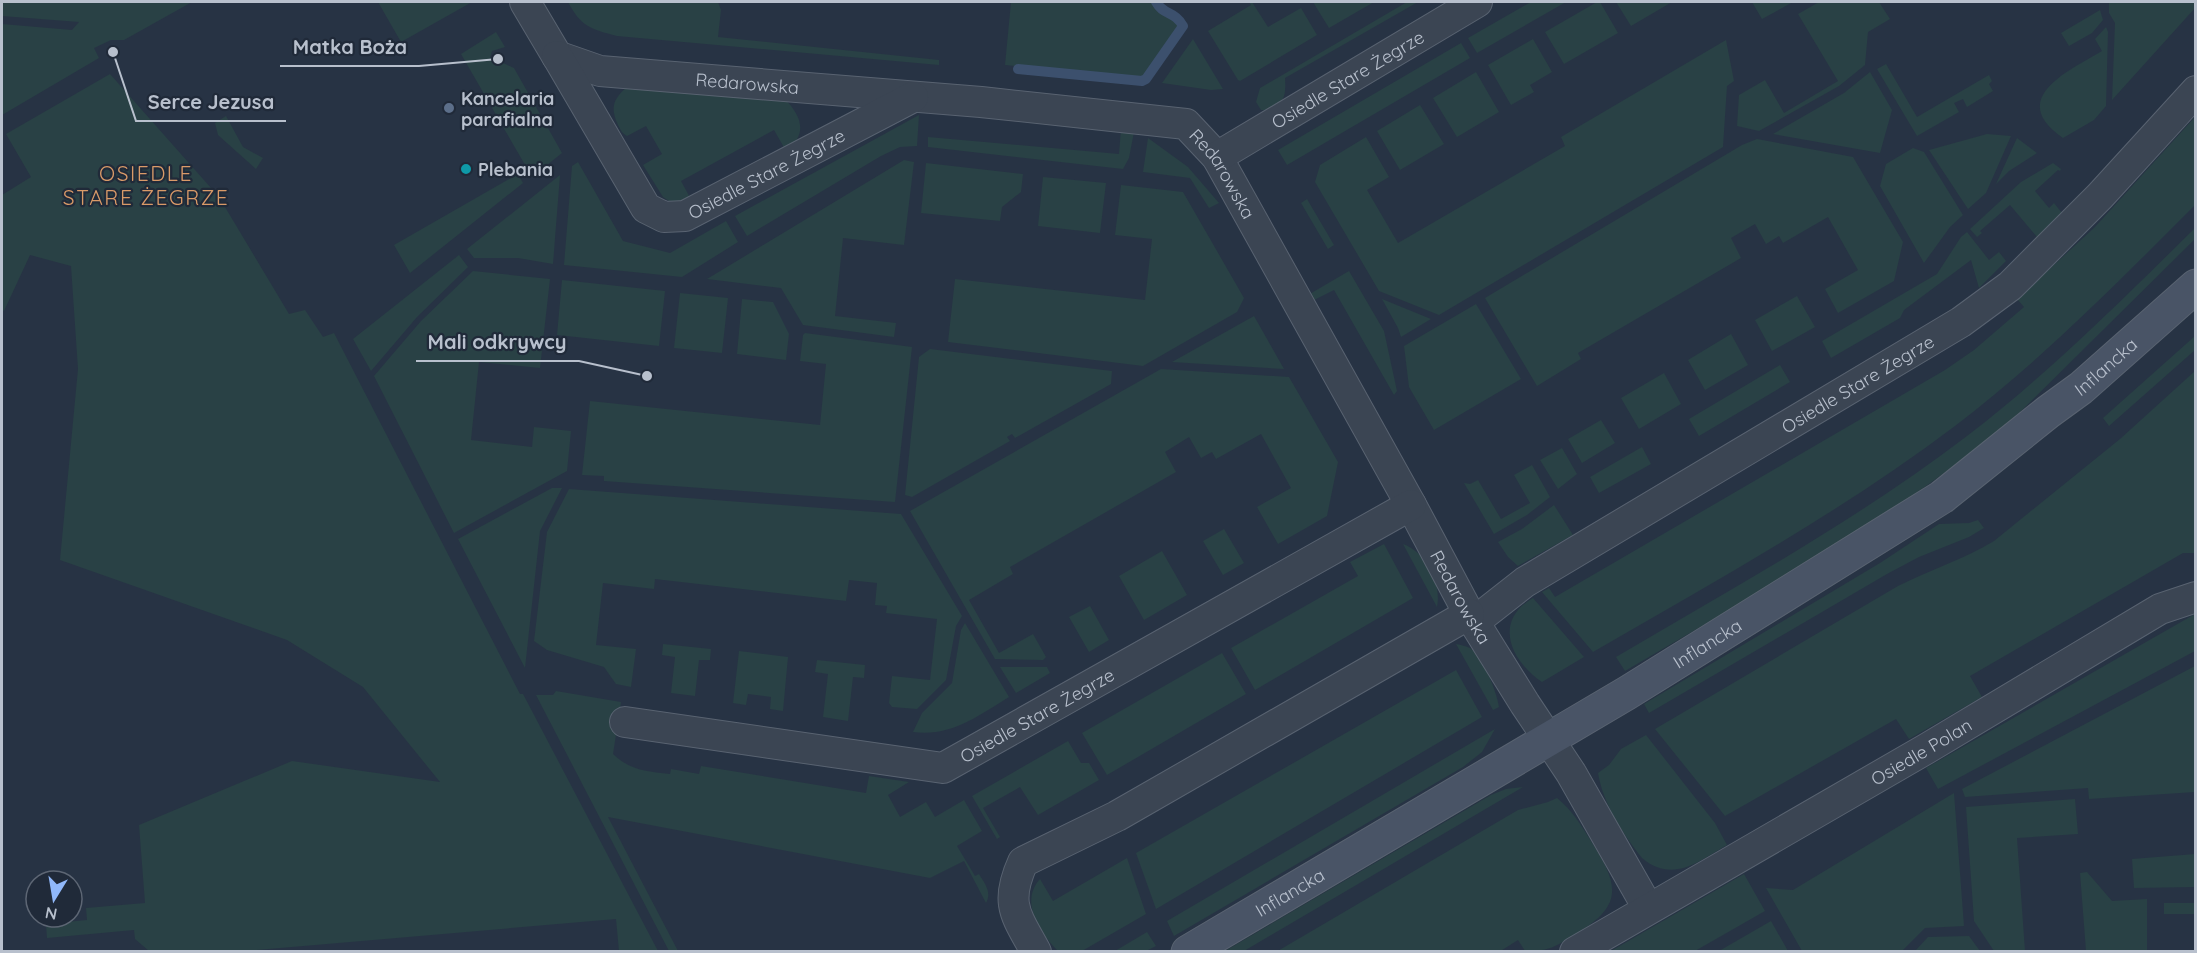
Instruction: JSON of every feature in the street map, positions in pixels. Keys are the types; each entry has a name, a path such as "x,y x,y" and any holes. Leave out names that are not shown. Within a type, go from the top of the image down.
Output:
{"street":[{"path":"525,2 557,56"},
{"name":"Osiedle Stare Żegrze","path":"1217,157 1477,2"},
{"name":"Redarowska","path":"557,56 600,70 981,102 1186,124 1217,157 1471,618 1549,738"},
{"name":"Osiedle Stare Żegrze","path":"557,56 646,208 664,216 685,216 913,97"},
{"name":"Osiedle Stare Żegrze","path":"1036,951 1015,913 1013,891 1023,862 1117,816 1471,618 1525,582 1960,322 2010,285 2084,213 2196,91"},
{"name":"Inflancka","path":"1188,951 1627,693 1942,497 2081,388 2196,286"},
{"name":"Osiedle Stare Żegrze","path":"625,722 943,768 1411,506"},
{"name":"Osiedle Polan","path":"1575,951 1926,749 2160,609 2196,597"},
{"path":"1549,738 1648,908"}],"green space":[{"path":"2,2 192,2 124,40 111,40 94,48 99,58 2,115 2,24 72,30 79,22 2,16"},
{"path":"378,2 472,2 401,42"},
{"path":"568,2 718,2 721,10 718,37 939,60 939,65 617,36 582,22"},
{"path":"1011,2 1152,2 1159,12 1176,18 1180,26 1143,78 1005,65"},
{"path":"1249,2 1252,2 1268,27 1301,8 1317,35 1240,81 1208,31 1251,5"},
{"path":"1313,2 1374,2 1329,28"},
{"path":"1407,2 1418,2 1285,78 1285,93 1280,104 1272,111 1261,110 1256,102 1260,88"},
{"path":"1531,2 1566,2 1477,53 1468,38"},
{"path":"1600,2 1618,33 1564,64 1545,32"},
{"path":"1616,2 1672,2 1631,26"},
{"path":"1752,2 1793,2 1762,19"},
{"path":"1819,2 1879,2 1890,19 1868,32 1865,65 1839,86 1759,131 1737,126 1739,95 1765,80 1784,113 1838,81 1798,14"},
{"path":"2109,2 2196,2 2195,8 2112,100 2115,23 2109,13"},
{"path":"2100,10 2103,20 2092,33 2069,46 2061,33"},
{"path":"2106,27 2108,32 2106,106 2094,120 2063,138 2047,124 2040,111 2041,99 2048,87 2060,77 2102,51 2095,39"},
{"path":"496,32 505,47 492,51 491,61 501,62 514,68 562,153 532,177 461,54"},
{"path":"1193,39 1223,89 1211,90 1162,83"},
{"path":"1533,39 1552,72 1530,85 1534,92 1511,105 1488,65"},
{"path":"1726,40 1734,81 1727,86 1723,147 1439,315 1379,291 1315,182 1320,165 1366,137 1389,177 1367,190 1398,243 1565,146 1561,137"},
{"path":"1461,43 1470,58 1287,165 1278,150"},
{"path":"1886,64 1917,117 1989,75 1992,81 1989,84 1993,91 1967,107 1963,99 1954,103 1959,112 1917,136 1877,69"},
{"path":"1476,72 1499,112 1457,137 1433,98"},
{"path":"1870,72 1892,110 1880,153 1773,134 1844,93"},
{"path":"110,74 219,197 289,314 305,310 323,337 334,333 520,694 523,694 658,951 619,951 616,919 235,952 149,951 135,939 134,930 47,938 46,929 84,929 84,920 87,920 86,908 145,903 139,825 292,761 440,782 363,687 287,640 60,560 78,369 71,266 30,255 4,311 2,310 2,195 31,177 6,134"},
{"path":"627,87 785,99 799,119 800,132 793,145 786,151 774,130 681,181 693,203 672,203 663,197 643,165 662,154 646,126 627,136 621,130 614,114 614,104"},
{"path":"1420,105 1444,144 1400,170 1377,131"},
{"path":"919,115 917,146 900,147 881,156 747,236 735,216"},
{"path":"226,116 243,147 263,158 256,169 218,135 215,123"},
{"path":"2195,117 2195,205 2049,347 1955,426 1823,517 1593,652 1542,592 1549,588 1555,597 1945,370 1974,350 2024,307 2017,299 2095,227"},
{"path":"1121,129 1134,132 1129,158 1123,169 928,147 928,137 1119,154"},
{"path":"1987,134 2011,136 1986,193 1968,209 1929,150"},
{"path":"1148,138 1188,167 1219,203 1209,208 1190,178 1143,172"},
{"path":"2017,138 2037,153 2009,171 1996,184"},
{"path":"1757,139 1853,157 1903,242 1894,281 1838,313 1825,289 1858,270 1828,217 1783,243 1779,236 1766,244 1755,224 1731,238 1741,258 1578,353 1581,359 1537,386 1485,298 1742,145"},
{"path":"1913,148 1924,152 1963,215 1950,227 1924,263 1880,186 1886,164"},
{"path":"904,160 914,162 904,245 843,238 835,316 896,323 894,337 803,325 781,288 707,279"},
{"path":"578,162 623,241 670,253 726,221 738,242 682,277 564,265 572,166"},
{"path":"926,163 1023,174 1021,192 1002,207 1000,221 921,213"},
{"path":"2053,163 2061,169 2060,171 2058,170 2035,191 2049,208 2054,203 2062,213 2037,237 2010,205 1980,231 1982,233 1977,237 1970,229 2021,182"},
{"path":"518,174 523,183 410,273 394,245"},
{"path":"560,175 553,264 518,258 474,258 467,249"},
{"path":"1043,177 1106,183 1100,233 1038,226"},
{"path":"1121,185 1183,192 1244,298 1237,312 1143,366 948,342 955,279 1145,300 1152,239 1115,235"},
{"path":"1307,199 1334,245 1328,249 1301,203"},
{"path":"2195,228 2195,239 2019,413 1979,448 1887,514 1796,571 1625,671 1616,657 1839,524 1967,436 2056,361"},
{"path":"1967,232 1989,260 1999,252 2006,261 1979,288 1971,260 1904,310 1900,318 1831,358 1822,341 1937,274 1961,237"},
{"path":"459,255 468,267 417,317 371,371 353,339"},
{"path":"473,271 550,279 540,368 479,362 471,440 532,447 534,427 571,431 567,471 454,533 374,376 421,321"},
{"path":"1349,271 1384,331 1397,391 1394,395 1334,290 1312,301 1308,295"},
{"path":"562,280 665,291 659,346 557,335"},
{"path":"680,293 728,298 722,353 674,348"},
{"path":"1797,296 1815,327 1772,351 1755,320"},
{"path":"742,299 773,302 789,334 786,360 737,354"},
{"path":"1382,299 1431,319 1401,337"},
{"path":"1476,304 1521,379 1434,430 1409,387 1404,346"},
{"path":"1254,316 1284,369 1172,362"},
{"path":"805,333 912,347 895,502 604,481 604,476 582,475 590,401 820,425 826,364 800,361"},
{"path":"1731,334 1748,365 1705,390 1688,360"},
{"path":"2195,336 2195,350 2109,426 2103,418"},
{"path":"930,349 1112,371 1111,384 1015,438 1012,434 1007,437 1010,441 912,497 905,495 919,357"},
{"path":"1780,365 1790,382 1699,436 1689,419"},
{"path":"1161,369 1289,377 1338,462 1327,516 1278,544 1257,507 1291,488 1261,434 1216,459 1212,452 1201,458 1189,437 1165,452 1176,472 1010,567 1013,574 969,600 999,653 1033,634 1046,657 1043,660 995,659 910,511"},
{"path":"2195,371 2195,553 2183,553 1970,676 1982,697 1909,739 1896,719 1725,816 1655,729 1898,586 1994,541 2120,439"},
{"path":"1664,373 1681,404 1639,429 1621,398"},
{"path":"1601,420 1615,443 1582,463 1568,439"},
{"path":"1642,447 1651,464 1599,493 1590,477"},
{"path":"1562,448 1577,474 1558,489 1540,460"},
{"path":"1532,465 1550,497 1527,515 1494,534 1464,483 1470,484 1478,480 1501,519 1530,503 1514,475"},
{"path":"552,488 562,488 540,531 525,668 458,539"},
{"path":"569,489 901,514 962,616 956,626 946,680 917,709 892,707 889,703 892,676 930,680 937,619 886,613 887,606 875,605 877,583 849,580 846,601 655,579 654,589 603,583 596,645 636,649 631,687 616,684 604,667 547,650 534,641 547,532"},
{"path":"1554,505 1573,535 1518,566 1508,557 1498,542 1522,529"},
{"path":"1978,520 1984,528 1969,537 1919,557 1887,574 1649,713 1644,704 1880,563 1939,524 1969,523"},
{"path":"1224,529 1244,563 1223,575 1203,541"},
{"path":"1384,544 1413,598 1255,690 1231,648 1358,576 1350,562"},
{"path":"1403,544 1419,554 1435,579 1437,607"},
{"path":"1162,551 1187,595 1144,620 1119,576"},
{"path":"1533,598 1584,657 1542,682 1521,663 1510,640 1513,618 1521,607"},
{"path":"1090,606 1109,640 1089,652 1069,617"},
{"path":"2195,614 2195,651 1938,789 1926,768"},
{"path":"965,623 1009,697 964,724 940,731 913,732 922,713 952,683 961,630"},
{"path":"663,644 711,649 710,660 699,660 695,696 671,693 675,657 662,655"},
{"path":"1456,644 1470,648 1480,659 1492,684 1499,707 1493,710"},
{"path":"739,651 788,657 783,711 770,709 771,697 748,694 746,705 733,703"},
{"path":"1222,653 1246,694 1107,775 1082,733"},
{"path":"817,660 865,665 864,678 853,677 848,721 823,717 828,674 815,672"},
{"path":"2195,666 2195,792 2089,799 2088,788 1965,797 1962,789"},
{"path":"1000,667 1047,667 1050,673 1016,693"},
{"path":"1456,670 1482,717 1156,909 1136,853"},
{"path":"556,691 621,702 613,754 626,764 639,769 670,774 671,769 699,774 701,766 866,793 869,776 909,782 888,795 900,817 926,802 935,817 964,800 982,831 957,846 975,876 979,874 988,892 988,899 986,903 964,861 930,878 608,817 678,951 669,951 536,695 553,695"},
{"path":"1495,729 1482,752 1463,767 1174,936 1167,921"},
{"path":"1646,735 1715,823 1727,845 1696,863 1675,870 1653,866 1642,858 1615,818 1604,796 1598,773 1609,765 1621,749"},
{"path":"1068,741 1081,763 1089,763 1099,780 1038,815 1020,787 983,808 1000,837 997,839 972,796"},
{"path":"1523,787 1244,951 1225,951 1491,795 1506,789"},
{"path":"1954,793 1964,926 1925,928 1902,951 1802,951 1766,888 1793,890"},
{"path":"1557,798 1576,818 1600,856 1611,882 1612,893 1603,913 1592,923 1557,945 1547,949 1525,951 1518,940 1499,952 1276,952 1518,810"},
{"path":"2075,799 2078,834 2017,838 2025,951 1994,951 1974,921 1966,807"},
{"path":"2195,854 2195,887 2134,888 2132,859"},
{"path":"1127,858 1146,914 1082,951 1058,951 1034,917 1031,897 1040,879 1053,901"},
{"path":"2087,872 2112,901 2147,899 2147,951 2086,951 2080,873"},
{"path":"1744,874 1765,911 1695,951 1611,951"},
{"path":"2164,903 2195,903 2195,914 2164,914"},
{"path":"1771,921 1788,951 1719,951"},
{"path":"1147,932 1156,946 1146,951 1115,951"},
{"path":"1969,936 1980,951 1915,951 1928,937"}],"waterway":[{"path":"1018,69 1142,81 1146,79 1183,26 1156,2"}],"place":[{"name":"Serce Jezusa","path":"113,52"},
{"name":"Matka Boża","path":"498,59"},
{"name":"Kancelaria parafialna","path":"449,108"},
{"name":"Plebania","path":"466,169"},
{"name":"Mali odkrywcy","path":"647,376"}],"district":[{"name":"OSIEDLE STARE ŻEGRZE","path":"146,185"}]}
